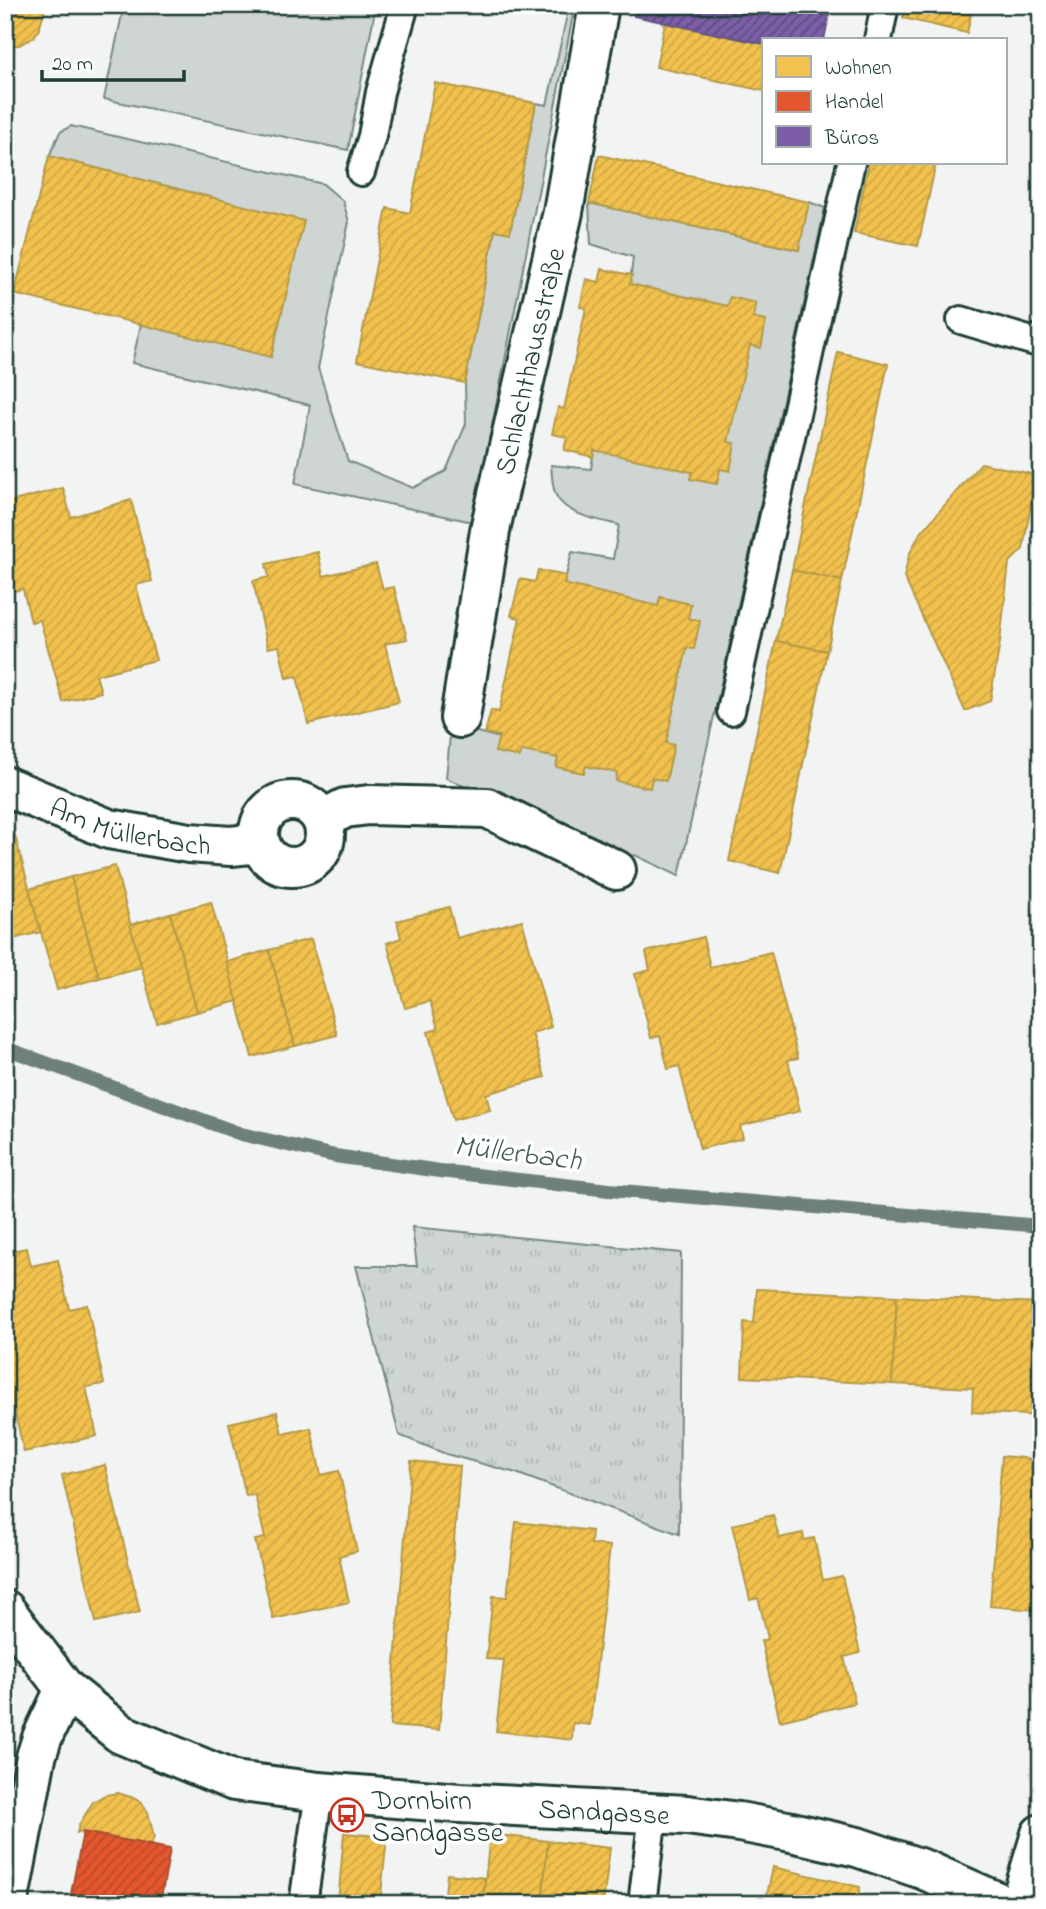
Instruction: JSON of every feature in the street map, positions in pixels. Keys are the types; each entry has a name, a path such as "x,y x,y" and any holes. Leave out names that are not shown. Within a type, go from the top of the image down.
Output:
{"street":[{"name":"Schlachthausstraße","path":"460,718 491,525 563,212 599,5"},
{"name":"Am Müllerbach","path":"5,786 109,829 189,843 231,846 260,843 259,830 263,817 271,807 284,802 296,801 309,805 322,820 345,808 369,805 488,808 616,870"},
{"name":"Sandgasse","path":"5,1610 65,1689 121,1734 234,1781 319,1792 460,1803 687,1815 739,1822 787,1830 857,1847 922,1887 1002,1904"},
{"path":"8,1904 11,1857 36,1756 65,1689"},
{"path":"1020,1904 1041,1834"}],"lane":[{"path":"361,172 405,5"},
{"path":"878,38 885,5"},
{"path":"731,711 851,164"},
{"path":"961,320 1035,342 1041,337"},
{"path":"303,1904 319,1792"},
{"path":"642,1904 653,1814"}],"green space":[{"path":"124,5 376,5 348,150 104,99"},
{"path":"554,5 575,5 473,522 295,484 310,405 132,363 141,324 271,357 303,221 49,156 60,132 71,126 323,184 343,201 349,222 318,368 348,461 413,488 446,471 466,424 465,383 495,230 510,232 536,103 547,105 567,15 552,10"},
{"path":"809,202 825,208 679,876 635,855 625,860 446,778 451,725 652,778 564,584 572,552 613,559 619,525 582,515 566,507 555,493 551,465 591,469 594,450 720,469 753,318 630,284 633,257 591,244 589,203 798,250"},
{"path":"412,1227 681,1253 679,1534 516,1473 446,1454 399,1435 356,1266 417,1266"}],"building: Wohnen":[{"path":"5,5 46,5 39,29 33,38 19,45 5,46"},
{"path":"906,5 973,5 967,33 903,18"},
{"path":"665,23 762,44 762,91 656,67"},
{"path":"435,83 536,103 510,233 495,230 465,383 357,361 387,208 410,213"},
{"path":"599,155 809,202 799,250 589,203"},
{"path":"49,156 304,221 271,357 14,294"},
{"path":"869,164 936,164 918,246 854,233"},
{"path":"602,269 632,275 630,284 728,306 730,297 756,303 753,318 766,321 761,348 750,345 728,442 735,443 730,471 720,469 717,484 690,479 692,472 594,450 593,457 564,450 567,437 552,434 558,407 564,409 586,308 580,307 586,279 599,282"},
{"path":"838,352 888,364 842,581 792,570"},
{"path":"981,463 1036,475 1023,549 1009,563 990,701 965,711 904,577 909,555 919,535"},
{"path":"63,488 71,517 131,500 152,581 136,585 156,660 96,675 101,692 63,702 40,620 31,622 23,589 13,591 5,561 5,517 9,516 6,503"},
{"path":"318,552 323,576 376,564 383,589 394,587 407,639 385,644 399,702 308,724 297,676 286,678 279,646 268,648 253,581 269,577 266,564"},
{"path":"538,570 566,576 564,584 658,606 660,597 691,604 688,618 700,621 694,649 687,648 666,743 674,745 666,781 652,778 650,788 616,781 617,773 586,766 584,773 556,767 558,758 522,751 520,757 495,752 499,736 485,733 491,710 499,712 520,618 511,616 520,579 535,582"},
{"path":"792,570 842,581 827,651 776,641"},
{"path":"776,641 827,651 780,873 729,861"},
{"path":"14,832 41,932 5,941 5,834"},
{"path":"115,866 142,967 99,978 71,877"},
{"path":"71,877 99,978 57,990 29,889"},
{"path":"211,902 238,1001 197,1012 170,913"},
{"path":"449,907 457,938 522,920 551,1027 532,1033 545,1077 486,1094 490,1110 453,1120 428,1032 438,1029 430,1001 405,1008 387,943 401,938 397,921"},
{"path":"170,913 197,1012 157,1023 130,925"},
{"path":"703,937 710,967 771,952 798,1058 788,1060 800,1111 740,1126 743,1138 700,1149 679,1066 668,1069 660,1036 651,1038 635,974 650,970 646,952"},
{"path":"311,939 337,1035 295,1046 269,950"},
{"path":"269,950 295,1046 252,1057 227,962"},
{"path":"27,1248 31,1266 58,1260 69,1309 87,1305 104,1384 86,1387 97,1436 24,1452 6,1373 10,1372 5,1349 5,1252"},
{"path":"757,1289 897,1296 892,1384 742,1377 744,1322 754,1323"},
{"path":"897,1296 1038,1303 1036,1350 1041,1350 1041,1416 972,1412 973,1388 892,1384"},
{"path":"277,1412 282,1434 311,1428 321,1475 339,1471 357,1551 339,1556 349,1602 273,1619 255,1540 265,1538 255,1495 246,1496 229,1423"},
{"path":"1002,1456 1041,1460 1041,1538 1035,1610 990,1606"},
{"path":"411,1461 460,1466 439,1730 390,1726"},
{"path":"105,1465 140,1612 96,1622 62,1475"},
{"path":"773,1515 779,1538 803,1533 804,1540 814,1538 823,1580 842,1576 860,1653 844,1657 855,1703 780,1721 761,1641 768,1639 761,1609 758,1598 750,1600 732,1525"},
{"path":"516,1522 592,1531 591,1544 610,1546 590,1725 573,1723 572,1740 496,1731 504,1660 486,1659 493,1596 507,1597"},
{"path":"118,1793 141,1802 148,1812 154,1837 151,1845 77,1833 93,1802 105,1795"},
{"path":"344,1833 387,1837 380,1904 338,1904"},
{"path":"490,1834 548,1841 542,1904 483,1901"},
{"path":"548,1841 610,1848 603,1904 542,1904"},
{"path":"773,1867 860,1887 856,1904 765,1904"},
{"path":"447,1874 485,1878 483,1901 505,1904 444,1904"}],"building: Handel":[{"path":"83,1832 170,1849 160,1904 69,1904"}],"building: Büros":[{"path":"636,5 831,5 824,38 762,38 762,44 634,16"}],"waterway":[{"name":"Müllerbach","path":"5,1048 241,1134 335,1156 609,1190 1041,1226"}],"place":[{"name":"Dornbirn Sandgasse","path":"347,1815"}]}
